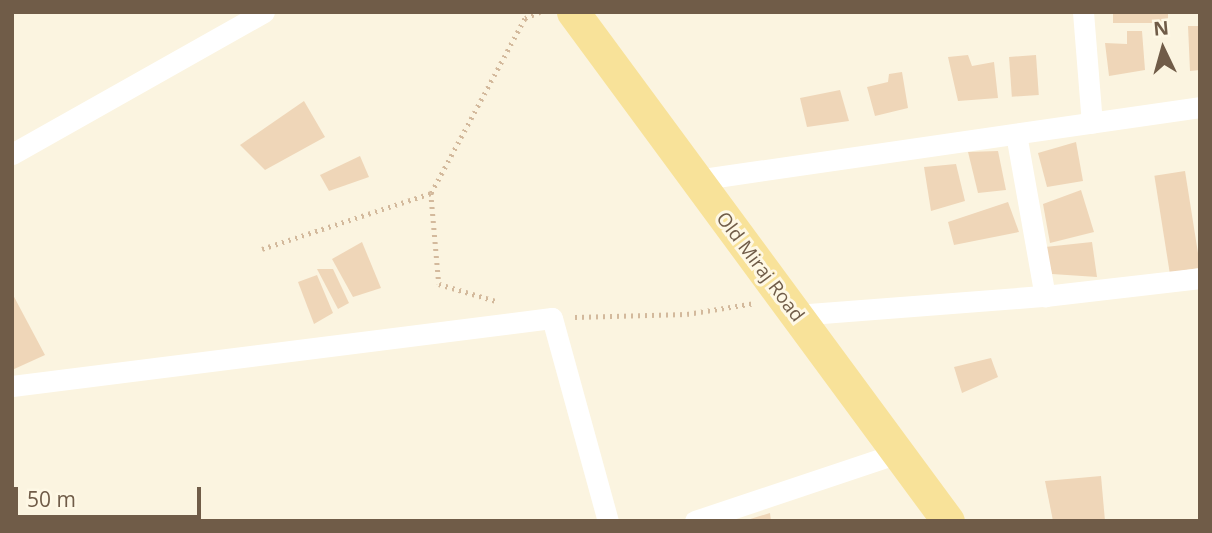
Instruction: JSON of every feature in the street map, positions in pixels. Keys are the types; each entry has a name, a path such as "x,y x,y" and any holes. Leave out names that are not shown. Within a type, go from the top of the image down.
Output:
{"main road":[{"name":"Old Miraj Road","path":"573,12 948,521"}],"street":[{"path":"12,154 264,12"},
{"path":"1083,12 1092,123"},
{"path":"696,180 1200,107"},
{"path":"1016,134 1045,296"},
{"path":"789,307 1045,296 1200,278"},
{"path":"12,386 552,318 608,521"},
{"path":"695,521 898,453"}],"path":[{"path":"502,303 439,284 431,194 525,18 540,12"},
{"path":"262,249 431,194"},
{"path":"552,318 687,314 789,307"}],"building":[{"path":"1113,12 1168,12 1168,23 1113,23"},
{"path":"1188,26 1200,26 1200,70 1190,71"},
{"path":"1127,31 1142,31 1145,70 1109,76 1105,43 1127,44"},
{"path":"968,55 972,66 994,62 998,98 958,101 948,57"},
{"path":"1036,55 1039,95 1012,97 1009,57"},
{"path":"902,72 908,108 875,116 867,87 888,82 889,74"},
{"path":"840,90 849,121 807,127 800,98"},
{"path":"304,101 325,137 265,170 240,145"},
{"path":"1076,142 1083,181 1047,187 1038,153"},
{"path":"998,151 1006,190 978,193 968,152"},
{"path":"360,156 369,177 329,191 320,175"},
{"path":"956,164 965,201 931,211 924,167"},
{"path":"1185,171 1200,268 1170,273 1154,176"},
{"path":"1081,190 1094,232 1050,243 1043,204"},
{"path":"1008,202 1019,232 954,245 948,222"},
{"path":"362,242 381,288 353,297 332,259"},
{"path":"1092,242 1097,277 1052,274 1045,247"},
{"path":"317,269 333,269 349,303 338,309"},
{"path":"317,275 333,313 314,324 298,282"},
{"path":"12,293 45,355 12,370"},
{"path":"991,358 998,377 962,393 954,367"},
{"path":"1101,476 1105,521 1053,521 1045,481"},
{"path":"770,513 771,521 747,521 747,520"}]}
